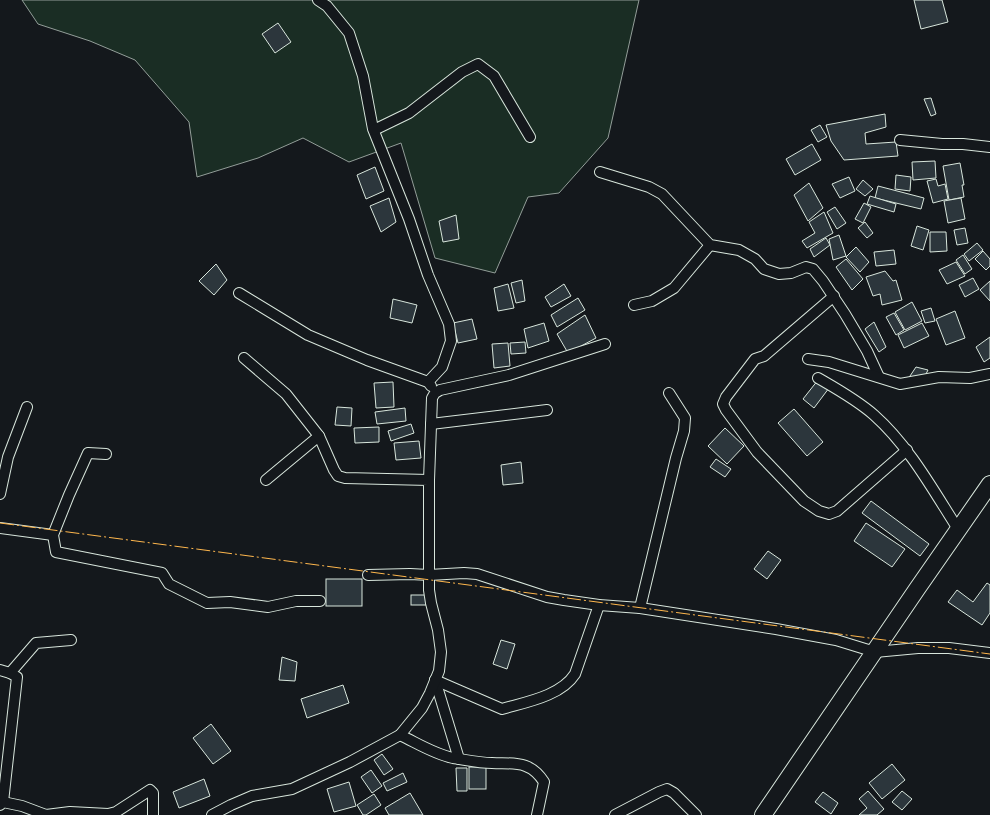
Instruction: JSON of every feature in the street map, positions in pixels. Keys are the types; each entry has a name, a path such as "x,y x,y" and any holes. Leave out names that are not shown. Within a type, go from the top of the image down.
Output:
{"main road":[{"path":"763,815 990,484"}],"street":[{"path":"318,0 327,6 349,33 363,76 374,130 409,218 428,274 449,324 451,342 449,348 442,367 428,382"},
{"path":"374,130 409,113 462,72 478,64 494,76 530,137"},
{"path":"900,140 990,147"},
{"path":"600,172 649,187 662,194 710,245 739,250 755,260 764,269 779,274 791,273 806,267 813,269 834,296 867,350 879,377"},
{"path":"634,305 652,301 674,288 710,245"},
{"path":"239,293 308,335 367,360 428,382 435,393"},
{"path":"834,296 764,356 755,359 726,397 723,404 756,452 804,501 819,511 829,514 837,511 907,450"},
{"path":"212,815 252,796 292,789 350,762 400,735 422,708 439,671 441,652 438,630 429,590 428,480 432,398 435,393 440,390 509,375 605,344"},
{"path":"244,358 286,394 319,436 338,476 345,478 428,480"},
{"path":"808,359 819,360 900,384 939,377 970,378 990,374"},
{"path":"818,378 858,402 876,416 907,450 958,529"},
{"path":"640,608 676,458 684,432 685,418 669,393"},
{"path":"0,494 8,457 27,407"},
{"path":"431,424 547,410"},
{"path":"266,480 319,436"},
{"path":"106,454 88,454 53,535 56,552 162,573 169,584 207,603 230,602 268,607 296,601 320,601"},
{"path":"0,528 53,535"},
{"path":"368,575 477,574 547,597 599,605 640,608 836,640 875,652 918,648 949,648 990,653"},
{"path":"435,680 502,709 549,695 571,680 575,674 599,605"},
{"path":"71,640 36,643 5,671 17,677 2,804 22,806 46,815 70,812 108,814 116,812 150,790 152,792 153,815"},
{"path":"435,680 459,759"},
{"path":"400,735 438,753 459,759 525,765 540,775 544,782 537,815"},
{"path":"615,815 659,792 667,790 674,793 696,815"}],"green space":[{"path":"22,0 639,0 608,138 559,193 528,197 495,273 435,258 401,143 349,162 303,138 258,158 197,177 189,122 135,60 90,41 38,24"}],"building":[{"path":"914,0 942,0 948,22 921,29"},
{"path":"278,23 291,42 275,53 262,34"},
{"path":"931,98 936,114 931,116 924,99"},
{"path":"885,114 886,127 865,133 866,144 896,142 898,156 844,160 831,141 826,125"},
{"path":"820,125 827,137 818,142 811,130"},
{"path":"812,144 821,160 795,175 786,159"},
{"path":"935,161 936,178 913,180 912,162"},
{"path":"960,163 964,185 962,185 964,197 949,200 943,166"},
{"path":"375,167 384,191 366,199 357,175"},
{"path":"896,175 911,177 910,191 895,189"},
{"path":"849,177 855,191 840,198 832,184"},
{"path":"936,179 938,186 945,184 948,199 933,203 927,181"},
{"path":"863,180 873,189 865,196 856,189"},
{"path":"809,183 823,208 808,221 794,195"},
{"path":"878,186 924,198 921,209 875,198"},
{"path":"870,196 896,204 894,212 867,204"},
{"path":"389,198 396,222 381,232 370,206"},
{"path":"961,198 965,219 948,223 944,201"},
{"path":"864,203 871,207 863,223 855,219"},
{"path":"835,207 846,223 837,229 827,212"},
{"path":"824,212 833,233 807,248 802,241 815,233 809,222"},
{"path":"456,215 459,239 443,242 439,221"},
{"path":"865,222 873,233 867,238 858,228"},
{"path":"917,226 929,230 923,250 911,246"},
{"path":"965,228 968,243 957,245 954,230"},
{"path":"930,232 946,232 947,251 930,252"},
{"path":"839,235 846,256 833,260 829,239"},
{"path":"826,238 830,245 814,257 810,249"},
{"path":"977,243 983,250 969,261 964,254"},
{"path":"856,247 869,262 860,272 846,257"},
{"path":"894,250 896,264 876,266 874,252"},
{"path":"983,251 990,259 990,266 986,270 975,259"},
{"path":"963,255 972,269 965,274 956,260"},
{"path":"846,259 863,279 852,290 836,267"},
{"path":"956,262 965,276 947,284 939,270"},
{"path":"216,264 227,280 214,295 199,281"},
{"path":"885,271 893,281 896,280 902,300 882,305 880,294 873,296 866,277"},
{"path":"973,278 979,289 965,297 959,285"},
{"path":"522,280 525,301 516,303 511,283"},
{"path":"990,281 990,301 980,290"},
{"path":"508,284 514,308 498,311 494,288"},
{"path":"564,284 571,296 551,307 545,297"},
{"path":"578,298 585,310 557,327 551,315"},
{"path":"393,299 417,305 412,323 390,318"},
{"path":"912,302 922,321 905,330 895,312"},
{"path":"931,308 935,321 925,323 921,311"},
{"path":"955,311 965,338 946,345 936,319"},
{"path":"894,313 904,330 896,335 886,317"},
{"path":"585,315 596,338 568,353 557,334"},
{"path":"472,319 477,339 458,343 453,323"},
{"path":"874,322 886,347 879,352 865,329"},
{"path":"544,323 549,341 528,348 524,329"},
{"path":"922,323 929,336 904,348 898,335"},
{"path":"990,337 990,358 984,362 976,347"},
{"path":"525,342 526,353 511,354 510,343"},
{"path":"508,343 510,366 494,368 492,344"},
{"path":"916,367 928,370 924,378 908,379"},
{"path":"818,380 829,388 814,408 803,399"},
{"path":"393,382 394,407 376,408 374,383"},
{"path":"337,407 352,408 351,426 335,425"},
{"path":"405,408 406,421 377,424 375,412"},
{"path":"794,409 823,442 807,456 778,423"},
{"path":"411,424 414,433 391,441 388,431"},
{"path":"379,427 379,442 355,443 354,428"},
{"path":"725,428 744,446 727,464 708,446"},
{"path":"419,441 421,458 396,460 394,443"},
{"path":"716,459 731,469 725,477 710,467"},
{"path":"521,462 523,483 503,485 501,465"},
{"path":"871,501 929,544 920,556 862,513"},
{"path":"866,523 905,549 892,567 854,541"},
{"path":"768,551 781,560 767,579 754,569"},
{"path":"326,579 362,579 362,606 326,606"},
{"path":"987,583 990,585 990,613 982,625 948,602 957,590 973,602"},
{"path":"411,595 426,595 426,605 411,605"},
{"path":"501,640 515,644 507,669 493,664"},
{"path":"282,657 297,662 295,681 279,680"},
{"path":"343,685 349,703 307,718 301,699"},
{"path":"211,724 231,751 213,764 193,738"},
{"path":"382,754 393,769 384,775 374,760"},
{"path":"892,764 905,780 882,799 869,783"},
{"path":"469,767 486,767 486,789 469,789"},
{"path":"456,768 467,768 467,791 457,791"},
{"path":"371,770 382,786 372,793 361,777"},
{"path":"403,773 407,782 387,791 383,783"},
{"path":"204,779 210,796 179,808 173,792"},
{"path":"349,782 356,806 334,812 327,789"},
{"path":"868,791 884,809 877,815 859,815 867,808 859,799"},
{"path":"902,791 912,799 902,810 892,802"},
{"path":"823,792 838,803 831,814 815,802"},
{"path":"410,793 423,815 389,815 385,808"},
{"path":"374,794 381,805 366,815 363,815 357,805"}],"power":[{"path":"0,523 990,654"}]}
